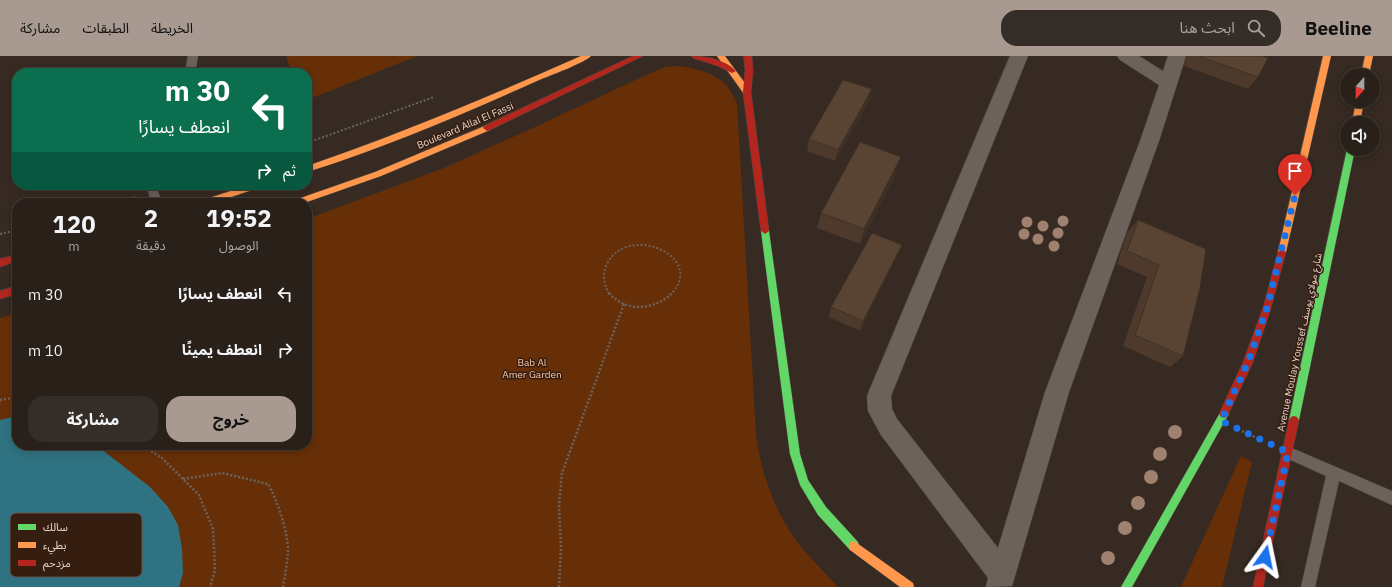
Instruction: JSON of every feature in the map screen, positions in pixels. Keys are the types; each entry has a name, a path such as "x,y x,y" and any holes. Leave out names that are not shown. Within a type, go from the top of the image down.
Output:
{"main road":[{"name":"Boulevard Allal El Fassi","path":"312,167 372,148 508,92 587,56"},
{"name":"Boulevard Allal El Fassi","path":"309,198 378,174 516,115 639,56"},
{"path":"696,56 721,64 734,73"},
{"path":"721,56 747,92"},
{"path":"748,56 749,71 747,92 795,454 804,482 822,511 855,547 909,587"},
{"path":"1126,587 1194,464 1221,421 1248,362 1267,308 1285,242 1327,56"},
{"path":"1366,68 1369,56"},
{"name":"Avenue Moulay Youssef شارع مولاي يوسف","path":"1258,587 1288,452 1309,343 1349,156"},
{"path":"218,198 243,190"},
{"path":"0,263 12,259"},
{"path":"0,295 12,291"}],"street":[{"path":"1000,581 890,427 880,411 879,396 1019,56"},
{"path":"1126,56 1169,83"},
{"path":"1000,581 1057,392 1137,175 1177,56"}],"lane":[{"path":"191,68 193,56"},
{"path":"1288,452 1392,498"},
{"path":"1308,587 1334,472"}],"path":[{"path":"312,141 438,96"},
{"path":"0,234 12,231"},
{"path":"644,244 667,250 675,258 680,267 681,277 678,287 671,296 661,303 649,307 636,307 624,304 614,298 606,289 603,278 605,268 611,258 620,250 631,245 644,244"},
{"path":"559,587 561,547 559,506 562,473 624,304"},
{"path":"0,400 12,398"},
{"path":"1221,421 1288,452"},
{"path":"149,450 162,458 199,495 213,529 215,570 210,587"},
{"path":"183,479 222,473 268,484 275,495 282,518 288,551 284,587"}],"green space":[{"path":"286,56 417,56 312,98 312,68 290,68"},
{"name":"Bab Al Amer Garden","path":"678,66 706,72 714,76 728,87 737,104 756,435 758,448 764,475 779,513 804,550 838,587 0,587 0,318 12,314 12,450 312,450 312,217 444,168 665,67"},
{"path":"1241,456 1252,462 1222,587 1181,587"}],"water":[{"path":"12,417 12,450 102,450 150,487 168,507 178,525 182,549 183,573 179,587 0,587 0,420"}],"building":[{"path":"1198,56 1262,56 1268,58 1258,77"},
{"path":"843,80 872,89 838,150 809,139"},
{"path":"860,142 901,157 864,229 821,213"},
{"path":"1138,220 1206,249 1200,288 1183,356 1135,335 1159,265 1127,251"},
{"path":"872,233 902,245 863,321 831,307"}],"traffic: fast":[{"path":"1294,420 1350,156"},
{"path":"765,231 795,454 804,482 822,511 854,546"},
{"path":"1126,587 1224,414"}],"traffic: slow":[{"path":"312,167 378,144 448,116 587,56"},
{"path":"721,56 747,92"},
{"path":"1282,252 1327,56"},
{"path":"1366,68 1369,56"},
{"path":"1357,116 1359,108"},
{"path":"309,198 378,174 487,128"},
{"path":"218,198 243,190"},
{"path":"854,546 909,587"}],"traffic: jam":[{"path":"487,128 639,56"},
{"path":"696,56 721,64 732,71"},
{"path":"748,56 749,71 747,92 765,231"},
{"path":"1224,414 1248,362 1267,308 1282,252"},
{"path":"0,263 12,259"},
{"path":"0,295 12,291"},
{"path":"1258,587 1294,420"}],"route":[{"path":"1265,557 1288,452 1221,421 1248,362 1267,308 1285,242 1295,195"}]}
